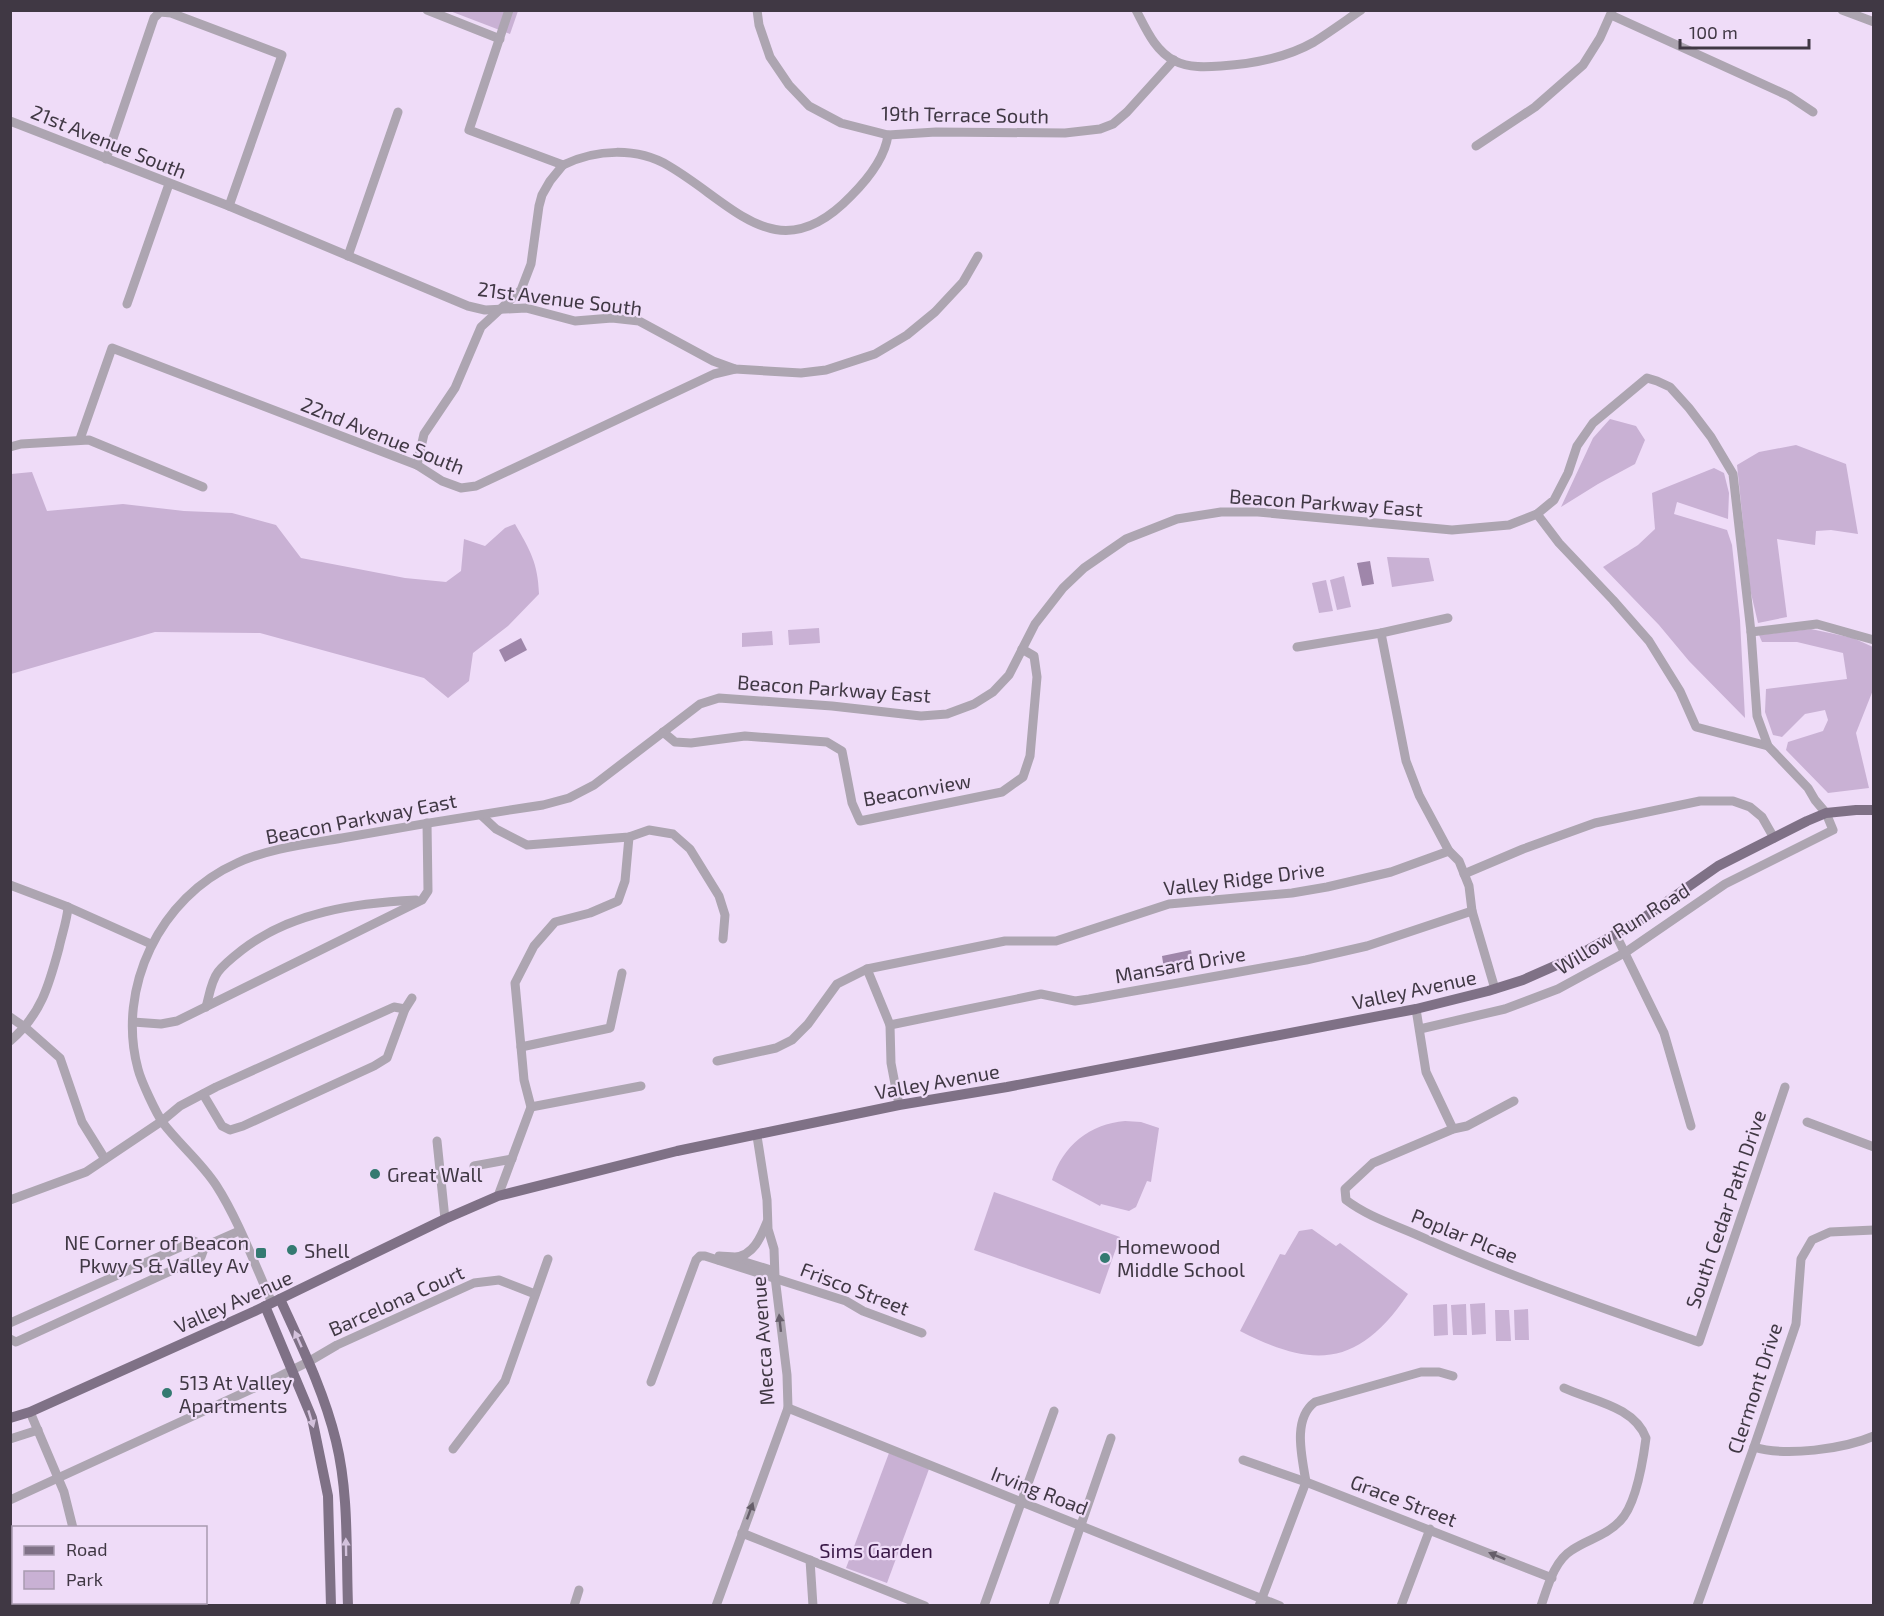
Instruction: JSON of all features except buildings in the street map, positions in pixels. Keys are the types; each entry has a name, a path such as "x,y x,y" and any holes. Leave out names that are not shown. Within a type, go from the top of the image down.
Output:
{"main road":[{"name":"Valley Avenue","path":"10,1418 30,1412 273,1303 445,1219 498,1196 677,1151 899,1105 1007,1087 1416,1009 1495,989 1523,980 1567,960 1616,934 1718,866 1773,838 1826,813 1874,810"},
{"path":"273,1303 308,1362 325,1403 336,1441 343,1479 348,1605"},
{"path":"273,1303 293,1370 312,1418 328,1496 331,1605"}],"street":[{"path":"427,10 500,39"},
{"path":"509,10 469,130 563,165"},
{"name":"19th Terrace South","path":"756,10 770,57 789,85 810,105 841,123 888,135 936,132 1065,133 1100,129 1113,123 1127,112 1174,60"},
{"path":"1136,10 1153,42 1174,60 1189,66 1249,64 1270,60 1313,42 1361,10"},
{"path":"1842,10 1874,22"},
{"path":"106,159 154,18 160,12 171,13 282,55 229,206"},
{"path":"1476,146 1535,107 1575,72 1583,64 1612,13 1789,96 1813,112"},
{"path":"348,256 398,112"},
{"name":"21st Avenue South","path":"10,121 229,206 468,306 485,310 526,308 575,321 612,318 639,321 713,361 735,369 801,373 826,370 875,354 907,335 935,312 963,282 978,256"},
{"path":"417,465 424,434 449,398 481,327 521,290 529,272 542,195 563,165 574,160 612,152 638,154 668,165 750,222 772,230 796,230 819,223 838,210 869,175 886,148 888,135"},
{"path":"127,304 169,184"},
{"name":"22nd Avenue South","path":"80,440 112,348 417,465 441,482 461,488 476,486 714,374 735,369"},
{"path":"1768,746 1696,727 1680,692 1649,642 1573,559 1537,514 1554,500 1568,473 1577,446 1593,423 1647,378 1670,387 1689,408 1711,437 1733,474 1751,632 1757,716 1768,746 1808,788 1826,813"},
{"path":"10,447 21,444 89,440 203,487"},
{"name":"Beacon Parkway East","path":"273,1303 216,1184 162,1121 138,1071 133,1022 138,980 151,944 184,898 211,877 238,862 284,848 543,805 569,798 594,785 700,704 719,698 832,706 921,716 947,714 974,704 993,692 1009,675 1035,624 1063,588 1084,568 1126,539 1177,519 1221,512 1258,512 1452,530 1509,525 1537,514"},
{"path":"1297,647 1381,633 1448,618"},
{"path":"1751,632 1817,624 1874,640"},
{"path":"1381,633 1406,761 1419,795 1449,851 1459,861 1469,886 1472,911 1495,989"},
{"name":"Beaconview","path":"663,732 675,742 692,743 745,736 827,742 842,751 852,803 860,821 1002,792 1023,777 1030,756 1037,677 1034,656 1022,649"},
{"path":"1464,874 1523,849 1595,824 1687,802 1733,801 1750,807 1762,817 1773,838"},
{"name":"Willow Run Road","path":"1420,1029 1505,1008 1558,989 1626,952 1725,884 1833,830 1826,813"},
{"path":"481,814 495,830 527,845 629,837 649,830 673,834 690,849 719,896 725,915 723,939"},
{"path":"133,1022 161,1024 177,1021 422,900 428,891 427,823"},
{"path":"498,1196 531,1107 524,1080 515,983 534,946 555,922 590,913 618,901 625,881 629,837"},
{"name":"Valley Ridge Drive","path":"717,1060 776,1048 792,1040 808,1024 837,984 867,969 1005,941 1056,941 1169,903 1292,893 1327,887 1391,872 1449,851"},
{"path":"10,885 68,907 151,944"},
{"path":"206,1007 217,973 257,938 305,917 372,902 422,900"},
{"path":"10,1041 26,1028 44,997 64,929 68,907"},
{"name":"Mansard Drive","path":"890,1025 1041,994 1075,1001 1306,960 1367,946 1472,911"},
{"path":"1616,934 1664,1033 1691,1126"},
{"path":"867,969 890,1025 891,1063 899,1105"},
{"path":"521,1047 610,1028 622,973"},
{"path":"203,1094 222,1126 230,1130 375,1066 387,1058 405,1009 412,998"},
{"path":"10,1200 87,1172 162,1121 180,1106 203,1094 394,1007 405,1009"},
{"path":"1416,1009 1426,1072 1453,1129 1467,1126 1514,1101"},
{"path":"10,1017 60,1058 82,1122 105,1159"},
{"path":"531,1107 641,1086"},
{"name":"South Cedar Path Drive","path":"1699,1342 1785,1087"},
{"path":"1807,1122 1874,1147"},
{"name":"Poplar Plcae","path":"1453,1129 1373,1163 1345,1189 1346,1200 1363,1213 1465,1257 1699,1342"},
{"name":"Mecca Avenue","path":"716,1605 788,1408 787,1375 775,1277 774,1249 768,1229 767,1200 757,1136"},
{"path":"437,1141 445,1219"},
{"path":"474,1166 512,1159"},
{"path":"651,1382 696,1260 705,1256 736,1257 750,1250 759,1241 767,1220"},
{"name":"Clermont Drive","path":"1697,1605 1755,1447 1796,1324 1801,1258 1812,1240 1830,1232 1874,1230"},
{"path":"10,1323 194,1242 205,1246 239,1231"},
{"path":"10,1339 16,1342 201,1257 205,1246"},
{"name":"Frisco Street","path":"721,1258 771,1270 775,1277 846,1301 863,1311 922,1333"},
{"path":"453,1449 505,1381 549,1260"},
{"name":"Barcelona Court","path":"10,1500 58,1480 293,1370 337,1345 474,1282 499,1280 535,1294"},
{"path":"1261,1602 1306,1482 1301,1456 1302,1421 1306,1408 1315,1402 1421,1372 1439,1372 1453,1376"},
{"path":"1541,1605 1557,1566 1570,1550 1608,1532 1622,1520 1631,1504 1646,1438 1642,1428 1623,1411 1564,1388"},
{"name":"Irving Road","path":"788,1408 1082,1526 1261,1602 1280,1605"},
{"path":"984,1605 1054,1410"},
{"path":"30,1412 64,1492 73,1526"},
{"path":"10,1439 39,1430"},
{"path":"1755,1447 1778,1452 1824,1449 1874,1436"},
{"path":"1053,1605 1111,1438"},
{"name":"Grace Street","path":"1243,1460 1430,1529 1552,1578"},
{"path":"1401,1605 1430,1529"},
{"path":"742,1533 925,1605"},
{"path":"810,1560 813,1605"},
{"path":"574,1605 579,1590"}],"green space":[{"path":"450,11 518,11 510,34"},
{"path":"1610,419 1636,426 1645,440 1635,464 1561,507 1593,438"},
{"path":"1796,445 1846,464 1858,534 1831,530 1816,531 1815,545 1777,539 1787,617 1758,623 1750,589 1737,465 1759,452"},
{"path":"1714,468 1724,473 1729,493 1728,519 1677,502 1674,514 1727,530 1732,545 1740,620 1745,718 1603,567 1638,545 1655,529 1652,493"},
{"path":"32,472 47,511 123,504 184,511 232,513 276,525 301,558 405,578 446,582 461,571 464,539 485,546 505,528 515,524 532,557 539,594 508,626 473,653 469,681 448,698 424,678 260,633 155,632 11,674 11,474"},
{"path":"1387,557 1429,558 1434,581 1392,587"},
{"path":"1344,576 1351,607 1337,610 1330,580"},
{"path":"1326,580 1333,611 1319,613 1312,583"},
{"path":"819,628 820,643 789,645 788,630"},
{"path":"1811,629 1853,638 1873,647 1873,690 1856,733 1869,788 1828,793 1786,750 1788,742 1823,731 1828,720 1825,710 1805,714 1782,737 1773,735 1765,712 1766,689 1847,679 1843,653 1797,642 1762,642 1759,635"},
{"path":"772,631 773,645 742,647 742,633"},
{"path":"1125,1121 1141,1122 1159,1128 1151,1182 1147,1181 1136,1207 1129,1211 1101,1204 1100,1206 1052,1180 1063,1156 1080,1138 1100,1127"},
{"path":"994,1192 1120,1237 1100,1294 974,1250"},
{"path":"1312,1229 1336,1246 1340,1243 1408,1294 1390,1318 1371,1336 1353,1348 1333,1354 1313,1355 1291,1352 1240,1331 1280,1254 1285,1255 1299,1231"},
{"path":"1485,1303 1486,1334 1472,1335 1470,1304"},
{"path":"1447,1304 1448,1335 1434,1336 1433,1305"},
{"path":"1466,1304 1467,1335 1453,1335 1451,1305"},
{"path":"1528,1309 1529,1340 1515,1340 1514,1310"},
{"path":"1495,1310 1509,1310 1511,1341 1496,1341"},
{"name":"Sims Garden","path":"889,1453 929,1469 887,1583 846,1568"}],"shaded area":[{"path":"1370,561 1374,584 1362,586 1357,563"},
{"path":"521,638 527,650 505,662 499,650"},
{"path":"1191,950 1193,964 1164,969 1162,956"}],"place":[{"name":"Great Wall","path":"375,1174"},
{"name":"Shell","path":"292,1250"},
{"name":"NE Corner of Beacon Pkwy S & Valley Av","path":"261,1253"},
{"name":"Homewood Middle School","path":"1105,1258"},
{"name":"513 At Valley Apartments","path":"167,1393"}]}
